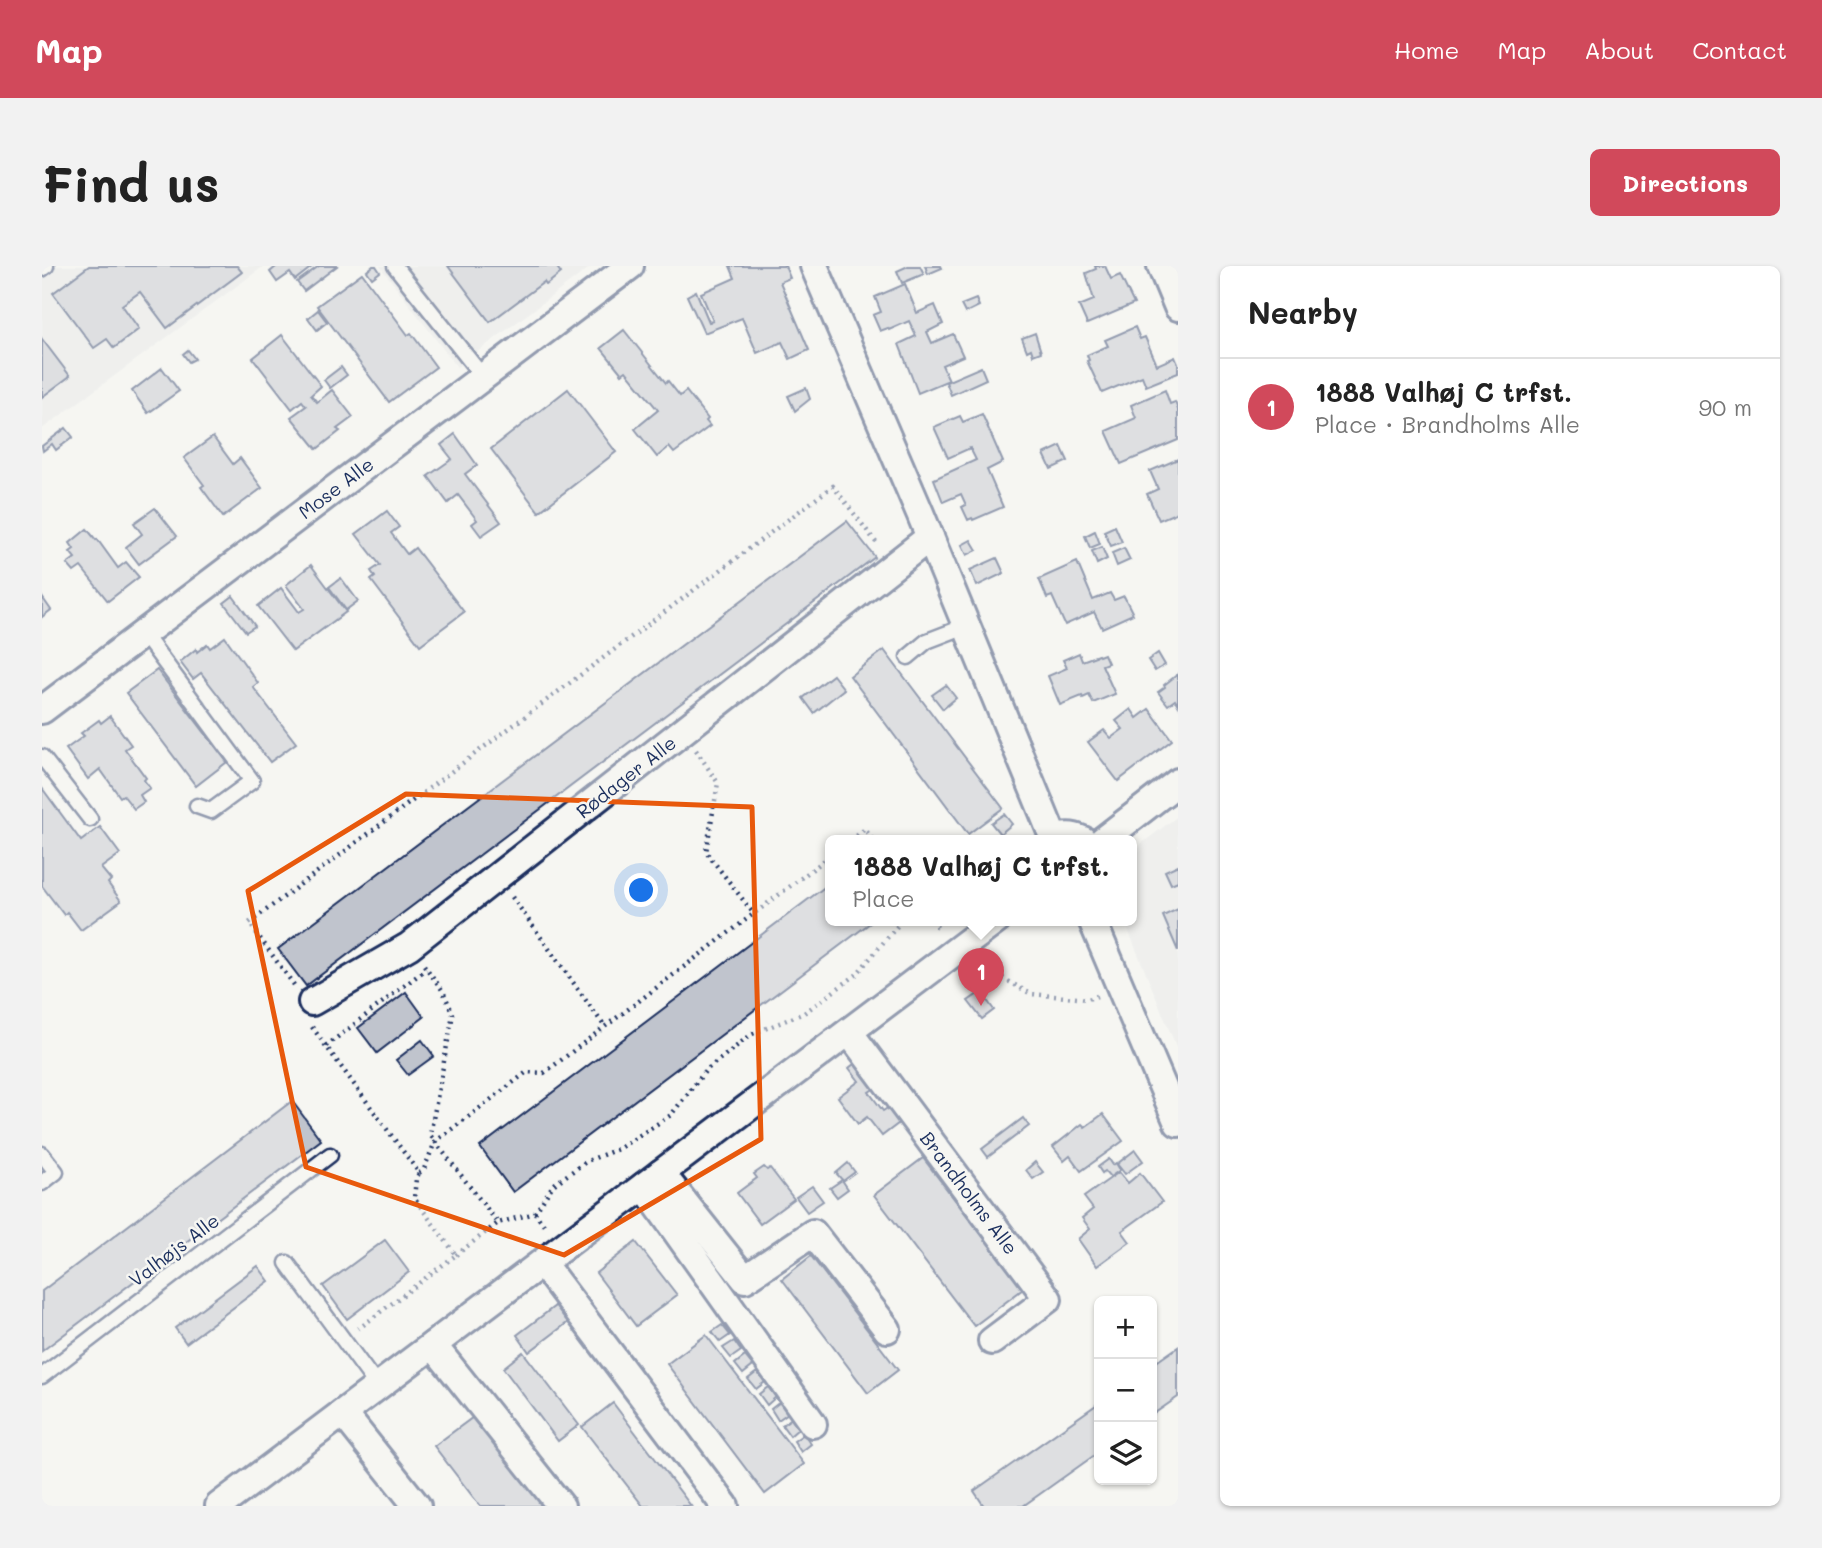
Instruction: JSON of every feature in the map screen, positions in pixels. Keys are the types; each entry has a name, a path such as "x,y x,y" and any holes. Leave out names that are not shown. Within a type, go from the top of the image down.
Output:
{"street":[{"name":"Mose Alle","path":"42,710 630,266"},
{"path":"814,266 930,537 1052,835"},
{"path":"1161,266 1178,307"},
{"name":"Rødager Alle","path":"312,1002 409,946 930,537"},
{"path":"1109,835 1178,782"},
{"path":"219,1506 989,926"},
{"path":"1095,926 1178,1123"},
{"name":"Brandholms Alle","path":"849,1032 1048,1299 992,1341"},
{"path":"653,1180 745,1279 813,1233 887,1329"},
{"path":"653,1180 813,1424"},
{"path":"551,1256 725,1506"},
{"path":"433,1345 561,1506"},
{"path":"343,1413 417,1506"}],"lane":[{"path":"395,266 483,377"},
{"path":"908,657 927,641 966,626"},
{"path":"143,633 252,781 211,811 197,806"},
{"path":"42,757 90,819"},
{"path":"42,1154 56,1172 42,1183"},
{"name":"Valhøjs Alle","path":"42,1376 330,1155"},
{"path":"287,1263 378,1387"}],"path":[{"path":"419,1173 304,1017 312,1002 300,992 249,923 833,486 894,566"},
{"path":"684,732 718,783 706,852 754,914"},
{"path":"456,1255 414,1198 416,1179 424,1169 435,1142 527,1072 544,1073 825,861"},
{"path":"498,877 605,1027"},
{"path":"344,1340 498,1223 535,1213 553,1185 587,1161 618,1149 671,1115 706,1070 752,1034 804,1013 856,975 897,926"},
{"path":"409,946 443,991 453,1014 430,1135 498,1223"},
{"path":"956,951 1031,994 1088,999 1122,990"},
{"path":"326,1046 426,969"},
{"path":"535,1213 551,1256"}],"highlighted area":[{"path":"406,794 752,807 761,1139 564,1255 306,1167 248,891"}],"shaded area":[{"path":"42,266 264,266 42,429"},
{"path":"380,266 592,266 457,367"},
{"path":"1178,816 1178,1051 1126,926 1137,926 1137,856 1141,844"}],"building":[{"path":"89,266 237,266 242,272 167,328 140,292 122,305 139,329 114,348 107,339 94,348 53,293"},
{"path":"277,266 313,266 295,280 290,273 277,282 270,272"},
{"path":"319,266 337,266 304,291 297,282"},
{"path":"373,266 380,272 372,278 367,271"},
{"path":"448,266 556,266 561,273 546,285 544,282 490,322"},
{"path":"730,266 785,266 790,278 780,282 809,350 790,359 782,342 757,353 742,318 704,333 687,296 696,291 709,322 713,321 701,293 735,278"},
{"path":"908,266 920,266 924,274 902,283 897,271"},
{"path":"925,266 941,266 942,268 928,274"},
{"path":"1095,266 1105,266 1111,279 1120,275 1134,304 1087,324 1079,306 1094,300 1086,273 1096,269"},
{"path":"362,273 408,335 411,333 436,367 389,402 317,306"},
{"path":"905,284 917,313 935,305 943,324 927,332 932,343 953,334 963,356 942,365 949,380 918,393 899,344 916,336 909,321 880,331 873,315 881,312 875,297"},
{"path":"976,299 979,306 965,313 961,305"},
{"path":"318,310 327,322 317,330 308,318"},
{"path":"1135,327 1140,339 1145,337 1157,365 1175,357 1178,373 1146,386 1142,376 1102,393 1087,361 1087,355 1108,346 1105,340"},
{"path":"624,330 666,383 668,381 680,396 686,391 708,419 706,421 710,426 674,453 669,447 657,457 635,429 658,410 626,371 622,374 601,348"},
{"path":"1035,333 1041,352 1033,355 1031,349 1027,351 1022,338"},
{"path":"282,335 321,386 311,395 317,402 332,390 353,417 317,449 291,417 306,406 302,401 292,409 253,358"},
{"path":"42,339 70,376 42,397"},
{"path":"188,350 195,359 189,362 183,354"},
{"path":"341,367 347,375 330,388 324,380"},
{"path":"981,367 986,379 951,395 946,382"},
{"path":"162,368 179,391 148,413 132,391"},
{"path":"806,388 810,399 795,411 788,396"},
{"path":"568,389 616,452 539,512 491,449"},
{"path":"1165,390 1170,404 1175,402 1178,410 1178,440 1121,464 1106,431 1136,418 1131,405"},
{"path":"982,414 1003,462 987,470 1003,507 968,520 962,507 966,505 961,494 943,502 934,479 976,460 970,448 948,458 934,427 960,416 963,422"},
{"path":"66,428 73,437 56,450 52,444 43,451 42,446"},
{"path":"455,434 477,465 465,474 501,522 481,536 472,524 477,520 458,495 448,503 428,476 452,459 441,445"},
{"path":"213,437 233,464 240,458 262,488 223,517 184,458"},
{"path":"1061,446 1068,461 1051,469 1044,454"},
{"path":"1178,459 1178,512 1159,520 1147,494 1158,489 1150,471"},
{"path":"155,508 177,536 139,564 126,547 142,534 134,523"},
{"path":"387,511 399,527 391,533 407,554 415,548 464,612 420,645 371,580 375,577 371,571 380,565 356,534"},
{"path":"847,521 875,557 306,986 278,949"},
{"path":"1115,526 1122,542 1111,546 1104,531"},
{"path":"87,529 118,568 126,562 139,577 108,601 81,567 74,572 67,564 75,558 70,552 74,549 70,543"},
{"path":"1095,531 1100,544 1090,548 1085,536"},
{"path":"971,540 977,550 967,555 962,545"},
{"path":"1102,547 1107,559 1097,564 1092,551"},
{"path":"1124,548 1130,560 1117,566 1112,553"},
{"path":"997,558 1004,573 977,586 970,570"},
{"path":"1077,562 1093,600 1110,593 1114,600 1124,596 1133,614 1102,628 1094,612 1065,625 1052,596 1047,598 1039,579"},
{"path":"311,565 346,612 293,651 258,606 281,588 299,612 304,609 286,585"},
{"path":"341,578 358,601 346,610 329,587"},
{"path":"233,596 255,626 246,632 224,603"},
{"path":"42,597 51,610 42,617"},
{"path":"225,637 258,683 253,687 296,743 270,762 201,673 193,679 180,662 196,649 197,652 207,644 210,648"},
{"path":"884,650 1003,808 968,834 850,676"},
{"path":"1079,653 1082,661 1104,654 1108,663 1102,665 1115,694 1093,703 1089,695 1083,698 1082,696 1060,705 1048,676 1067,668 1063,660"},
{"path":"1158,653 1165,665 1155,671 1148,660"},
{"path":"157,670 227,762 196,786 126,693"},
{"path":"1178,674 1178,705 1175,700 1168,705 1158,692"},
{"path":"833,675 844,689 814,713 803,698"},
{"path":"946,685 956,698 943,709 932,695"},
{"path":"1131,709 1137,718 1149,709 1172,740 1118,781 1088,742 1104,730 1111,738 1123,729 1116,721"},
{"path":"110,716 131,745 125,749 150,788 140,795 144,802 134,809 123,795 120,797 100,769 88,779 66,749 84,736 81,733 99,720 101,723"},
{"path":"42,788 81,841 100,827 120,854 101,868 111,880 108,883 121,901 81,930 67,912 64,915 42,886"},
{"path":"1004,814 1012,824 1000,834 991,823"},
{"path":"1178,865 1178,881 1171,884 1165,871"},
{"path":"825,887 825,926 866,926 513,1192 480,1147"},
{"path":"1178,909 1178,951 1163,916"},
{"path":"406,992 424,1017 377,1053 358,1028"},
{"path":"981,992 994,1010 982,1019 968,1001"},
{"path":"422,1040 434,1056 408,1075 396,1060"},
{"path":"859,1060 878,1086 869,1092 883,1111 892,1105 903,1120 882,1136 867,1117 858,1124 838,1097 859,1081 849,1068"},
{"path":"292,1101 321,1140 42,1351 42,1291"},
{"path":"1103,1114 1123,1141 1081,1171 1070,1156 1064,1161 1053,1147 1082,1124 1085,1127"},
{"path":"1023,1118 1029,1126 988,1157 982,1149"},
{"path":"1135,1150 1143,1161 1125,1174 1117,1164"},
{"path":"923,1158 1023,1289 974,1326 874,1195"},
{"path":"1109,1159 1113,1165 1116,1163 1120,1170 1110,1177 1098,1167"},
{"path":"1035,1162 1043,1172 1033,1179 1026,1170"},
{"path":"848,1163 855,1172 843,1181 836,1173"},
{"path":"764,1167 767,1170 770,1168 794,1199 760,1224 737,1193 757,1178 754,1174"},
{"path":"1119,1172 1128,1183 1140,1173 1162,1202 1122,1231 1130,1242 1097,1266 1078,1239 1090,1229 1082,1218 1093,1209 1084,1197"},
{"path":"842,1180 848,1189 837,1197 830,1188"},
{"path":"812,1186 823,1201 807,1212 796,1197"},
{"path":"385,1240 409,1272 347,1319 323,1286"},
{"path":"636,1242 677,1295 636,1326 596,1273"},
{"path":"811,1256 898,1370 868,1393 782,1279"},
{"path":"258,1266 269,1281 186,1343 175,1328"},
{"path":"559,1303 571,1320 529,1352 517,1335"},
{"path":"722,1325 730,1335 720,1342 712,1332"},
{"path":"706,1335 804,1464 765,1494 667,1364"},
{"path":"734,1341 741,1351 731,1358 723,1348"},
{"path":"1178,1347 1178,1397 1157,1412 1157,1362"},
{"path":"523,1352 579,1425 558,1441 503,1368"},
{"path":"745,1356 753,1366 743,1374 735,1364"},
{"path":"757,1372 765,1382 756,1389 748,1379"},
{"path":"768,1387 776,1397 767,1405 759,1394"},
{"path":"780,1402 788,1413 778,1420 771,1409"},
{"path":"613,1403 691,1506 643,1506 582,1427"},
{"path":"1094,1407 1094,1456 1023,1506 984,1506 974,1491"},
{"path":"476,1415 543,1503 539,1506 480,1506 434,1446"},
{"path":"792,1418 799,1428 790,1436 782,1425"},
{"path":"804,1434 811,1444 801,1452 794,1441"}],"place":[{"name":"1888 Valhøj C trfst.","path":"981,1006"}]}
